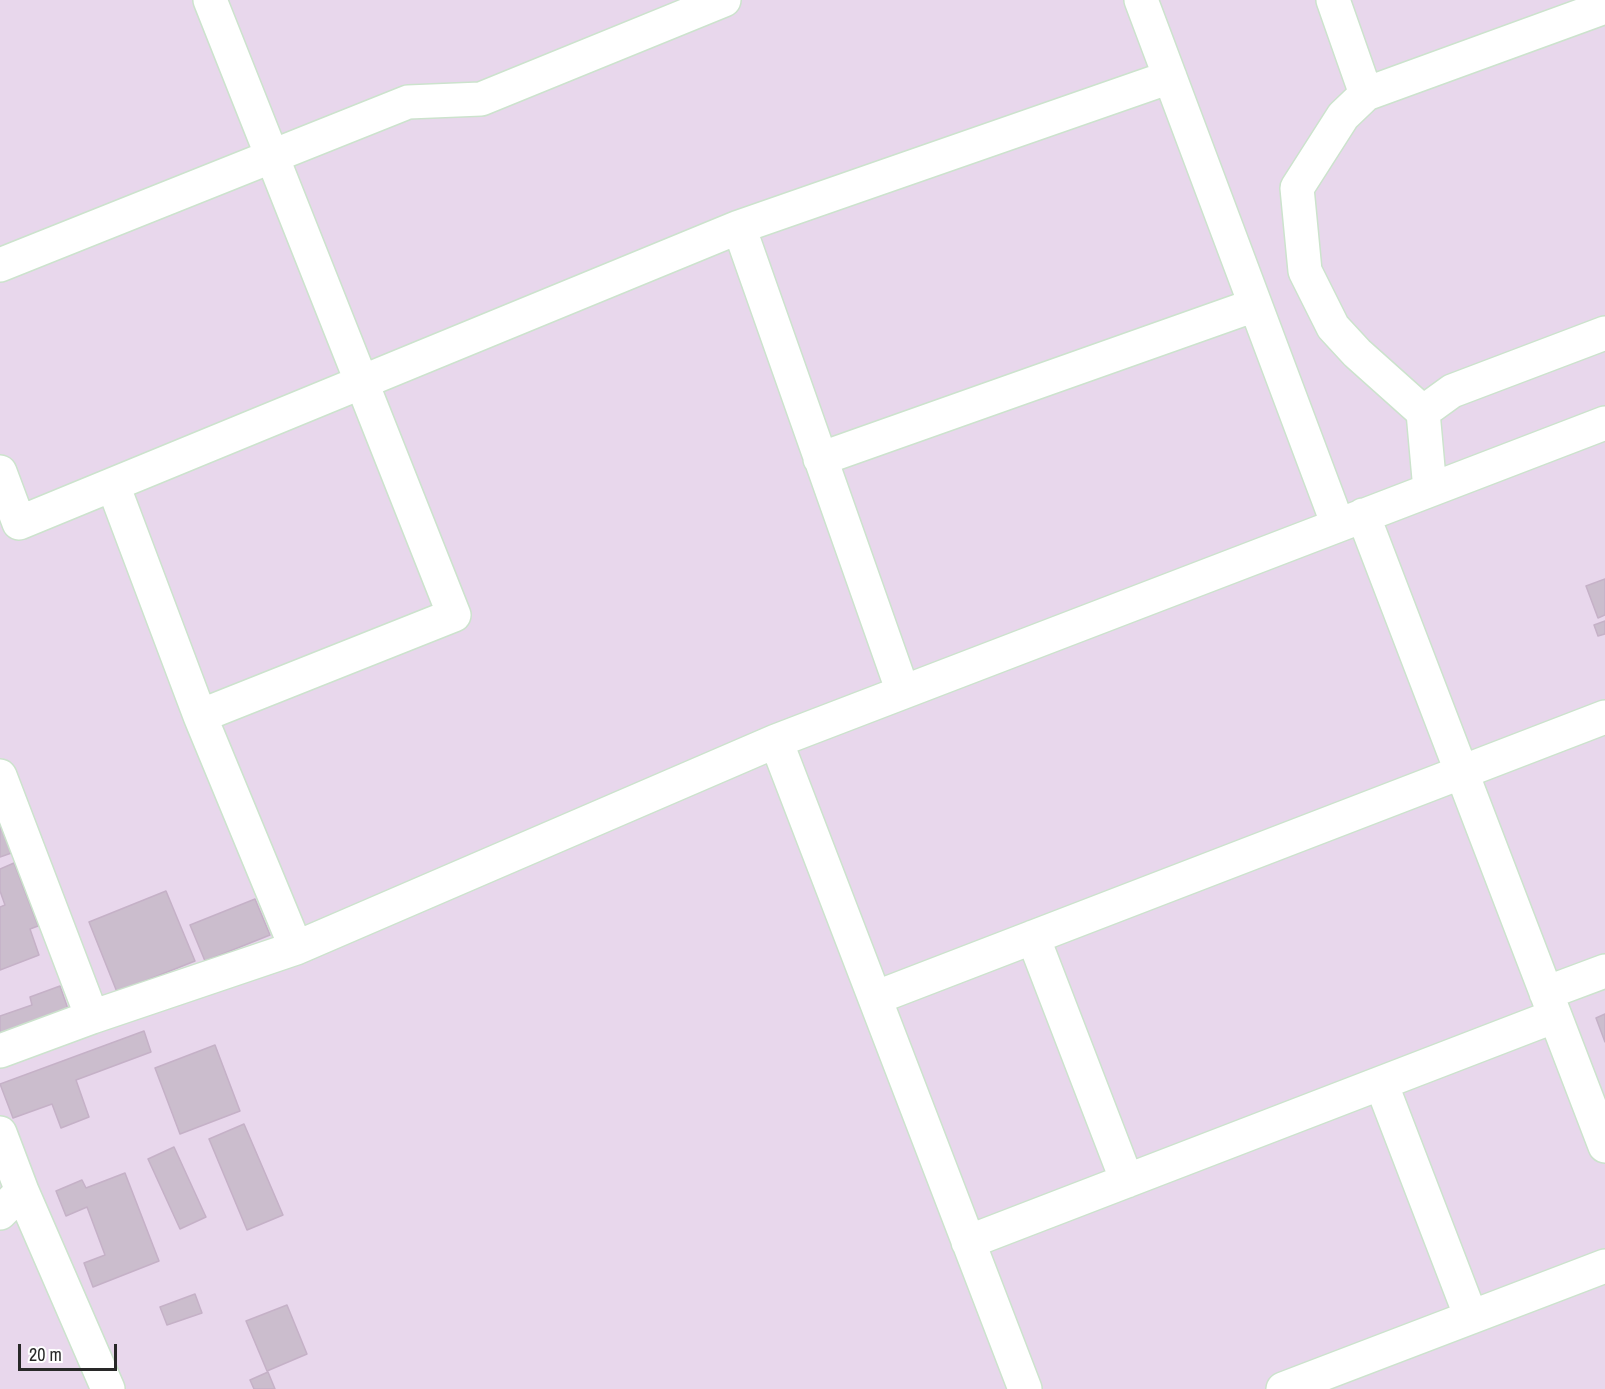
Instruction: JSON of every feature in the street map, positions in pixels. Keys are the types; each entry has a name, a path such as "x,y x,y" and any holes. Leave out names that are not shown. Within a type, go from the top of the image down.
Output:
{"street":[{"path":"200,716 454,615 210,0"},
{"path":"0,265 408,102 481,99 724,0"},
{"path":"1141,0 1255,305 1462,773 1605,1146"},
{"path":"1333,0 1366,94"},
{"path":"1430,490 1423,412 1357,353 1333,327 1305,271 1297,188 1342,116 1366,94 1605,8"},
{"path":"0,472 19,523 739,227 1170,77"},
{"path":"739,227 903,692"},
{"path":"820,459 1255,305"},
{"path":"1423,412 1452,391 1605,333"},
{"path":"0,1051 92,1017 296,948 776,741 1605,423"},
{"path":"113,485 200,716 296,948"},
{"path":"875,998 1605,717"},
{"path":"776,741 1025,1389"},
{"path":"0,776 92,1017"},
{"path":"1033,937 1127,1181"},
{"path":"968,1242 1381,1083 1551,1004 1605,971"},
{"path":"1381,1083 1471,1317"},
{"path":"0,1133 11,1202 108,1389"},
{"path":"1283,1389 1605,1266"}],"building":[{"path":"1605,579 1605,615 1598,618 1586,586"},
{"path":"1605,621 1605,634 1598,636 1594,625"},
{"path":"0,816 20,850 0,857"},
{"path":"14,863 38,926 30,929 39,955 0,970 0,907 5,905 0,891 0,869"},
{"path":"166,891 195,961 117,992 89,922"},
{"path":"255,899 270,935 205,961 190,925"},
{"path":"60,986 69,1012 0,1037 0,1016 32,1005 30,997"},
{"path":"1605,1014 1605,1042 1596,1018"},
{"path":"144,1031 151,1052 76,1080 89,1117 61,1128 52,1104 13,1118 0,1084"},
{"path":"215,1045 240,1111 180,1134 155,1068"},
{"path":"244,1124 283,1215 247,1230 209,1139"},
{"path":"174,1147 206,1217 180,1229 148,1159"},
{"path":"125,1173 159,1261 93,1287 84,1263 105,1255 87,1207 66,1216 56,1191 82,1180 86,1188"},
{"path":"195,1294 202,1313 167,1325 160,1307"},
{"path":"287,1305 307,1354 267,1371 246,1321"},
{"path":"268,1372 275,1389 254,1389 250,1380"}]}
